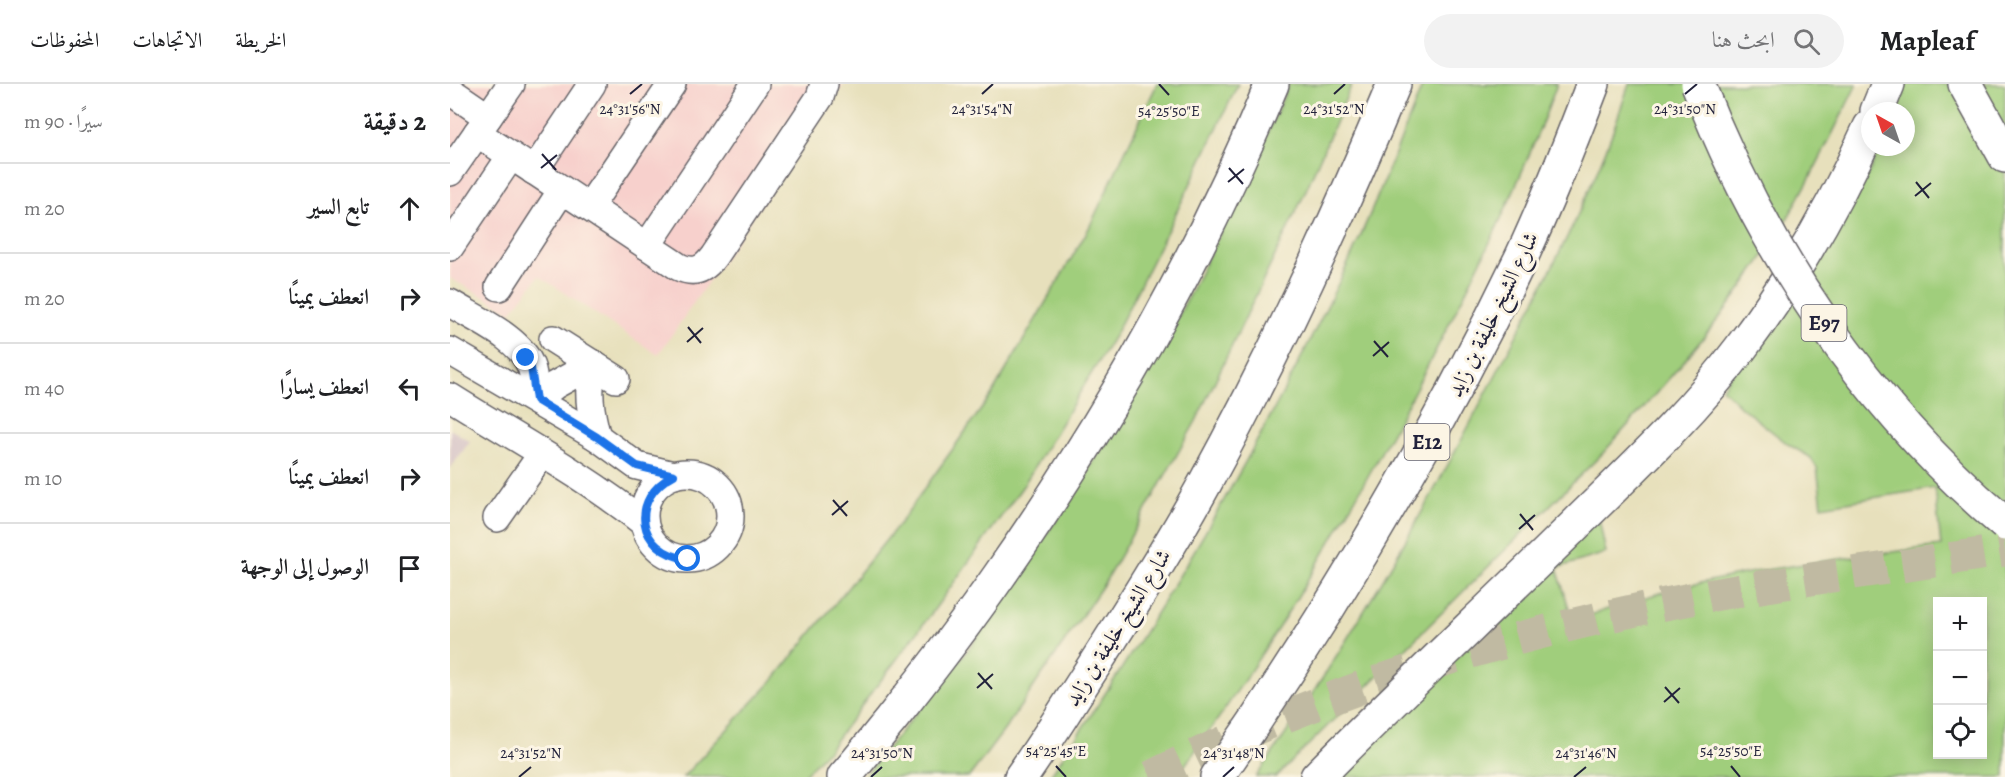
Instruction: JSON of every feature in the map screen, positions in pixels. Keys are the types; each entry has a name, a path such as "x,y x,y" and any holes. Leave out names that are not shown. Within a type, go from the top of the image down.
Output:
{"highway":[{"path":"844,777 952,643 1045,510 1117,394 1166,307 1211,219 1272,84"},
{"name":"شارع الشيخ خليفة بن زايد","path":"1021,777 1118,628 1203,487 1312,273 1394,84"},
{"name":"شارع الشيخ خليفة بن زايد","path":"1217,777 1267,705 1315,629 1434,430 1523,254 1593,84"},
{"name":"E97","path":"1698,84 1713,123 1748,196 1787,267 1832,335 1889,408 1920,442 2005,524"},
{"path":"1880,102 1888,84"},
{"path":"1965,84 2005,156"},
{"path":"1317,777 1401,692 1652,450 1697,401 1739,350 1778,295 1832,204 1861,145"}],"street":[{"path":"466,143 511,84"},
{"path":"534,171 592,84"},
{"path":"589,207 672,84"},
{"path":"647,246 755,84"},
{"path":"466,143 511,156 679,267 688,271 699,270 708,265 820,97 824,84"},
{"path":"450,91 466,143"},
{"path":"450,248 511,156"},
{"path":"500,287 562,190"},
{"path":"455,315 510,340 521,349 531,368 536,400"},
{"path":"552,339 616,380"},
{"path":"450,351 597,437 637,466 674,475"},
{"path":"536,400 555,385 594,364"},
{"path":"594,364 588,394 589,410 597,437"},
{"path":"453,407 578,474 612,497 644,523"},
{"path":"497,518 542,454"},
{"path":"686,473 704,476 719,487 730,509 730,521 720,543 700,557 688,559 665,553 648,535 644,523 645,508 650,493 660,482 674,475 686,473"}],"shaded area":[{"path":"450,84 844,84 658,355 539,276 511,312 450,278"},
{"path":"450,429 470,441 450,469"}],"green space":[{"path":"1157,84 1238,84 1116,333 1023,486 934,610 829,749 802,777 683,777 775,678 900,523 992,394 1088,230"},
{"path":"1289,84 1352,84 1303,197 1196,421 1105,582 1005,729 969,777 864,777 971,646 1077,489 1167,339 1252,169"},
{"path":"1423,84 1557,84 1492,238 1416,388 1304,587 1242,685 1176,777 1049,777 1166,598 1273,411 1350,259"},
{"path":"1629,84 1857,84 1812,174 1775,239 1725,311 1665,384 1602,454 1276,777 1256,777 1321,681 1381,583 1466,431 1578,214 1607,148"},
{"path":"1904,84 2005,84 2005,777 1332,777 1599,519 1606,553 1557,568 1573,622 1662,592 1708,581 1801,564 1941,546 1935,488 1822,506 1817,468 1810,457 1789,445 1741,407 1722,388 1780,301 1829,249 1876,156 1915,156 1915,102 1897,102"}],"tunnel":[{"path":"1151,777 1212,748 1336,696 1464,654 1529,636 1594,619 1703,597 2005,550"}],"route":[{"path":"526,358 531,368 536,400 597,437 637,466 674,475 660,482 650,493 645,508 644,523 655,545 665,553 688,559"}]}
